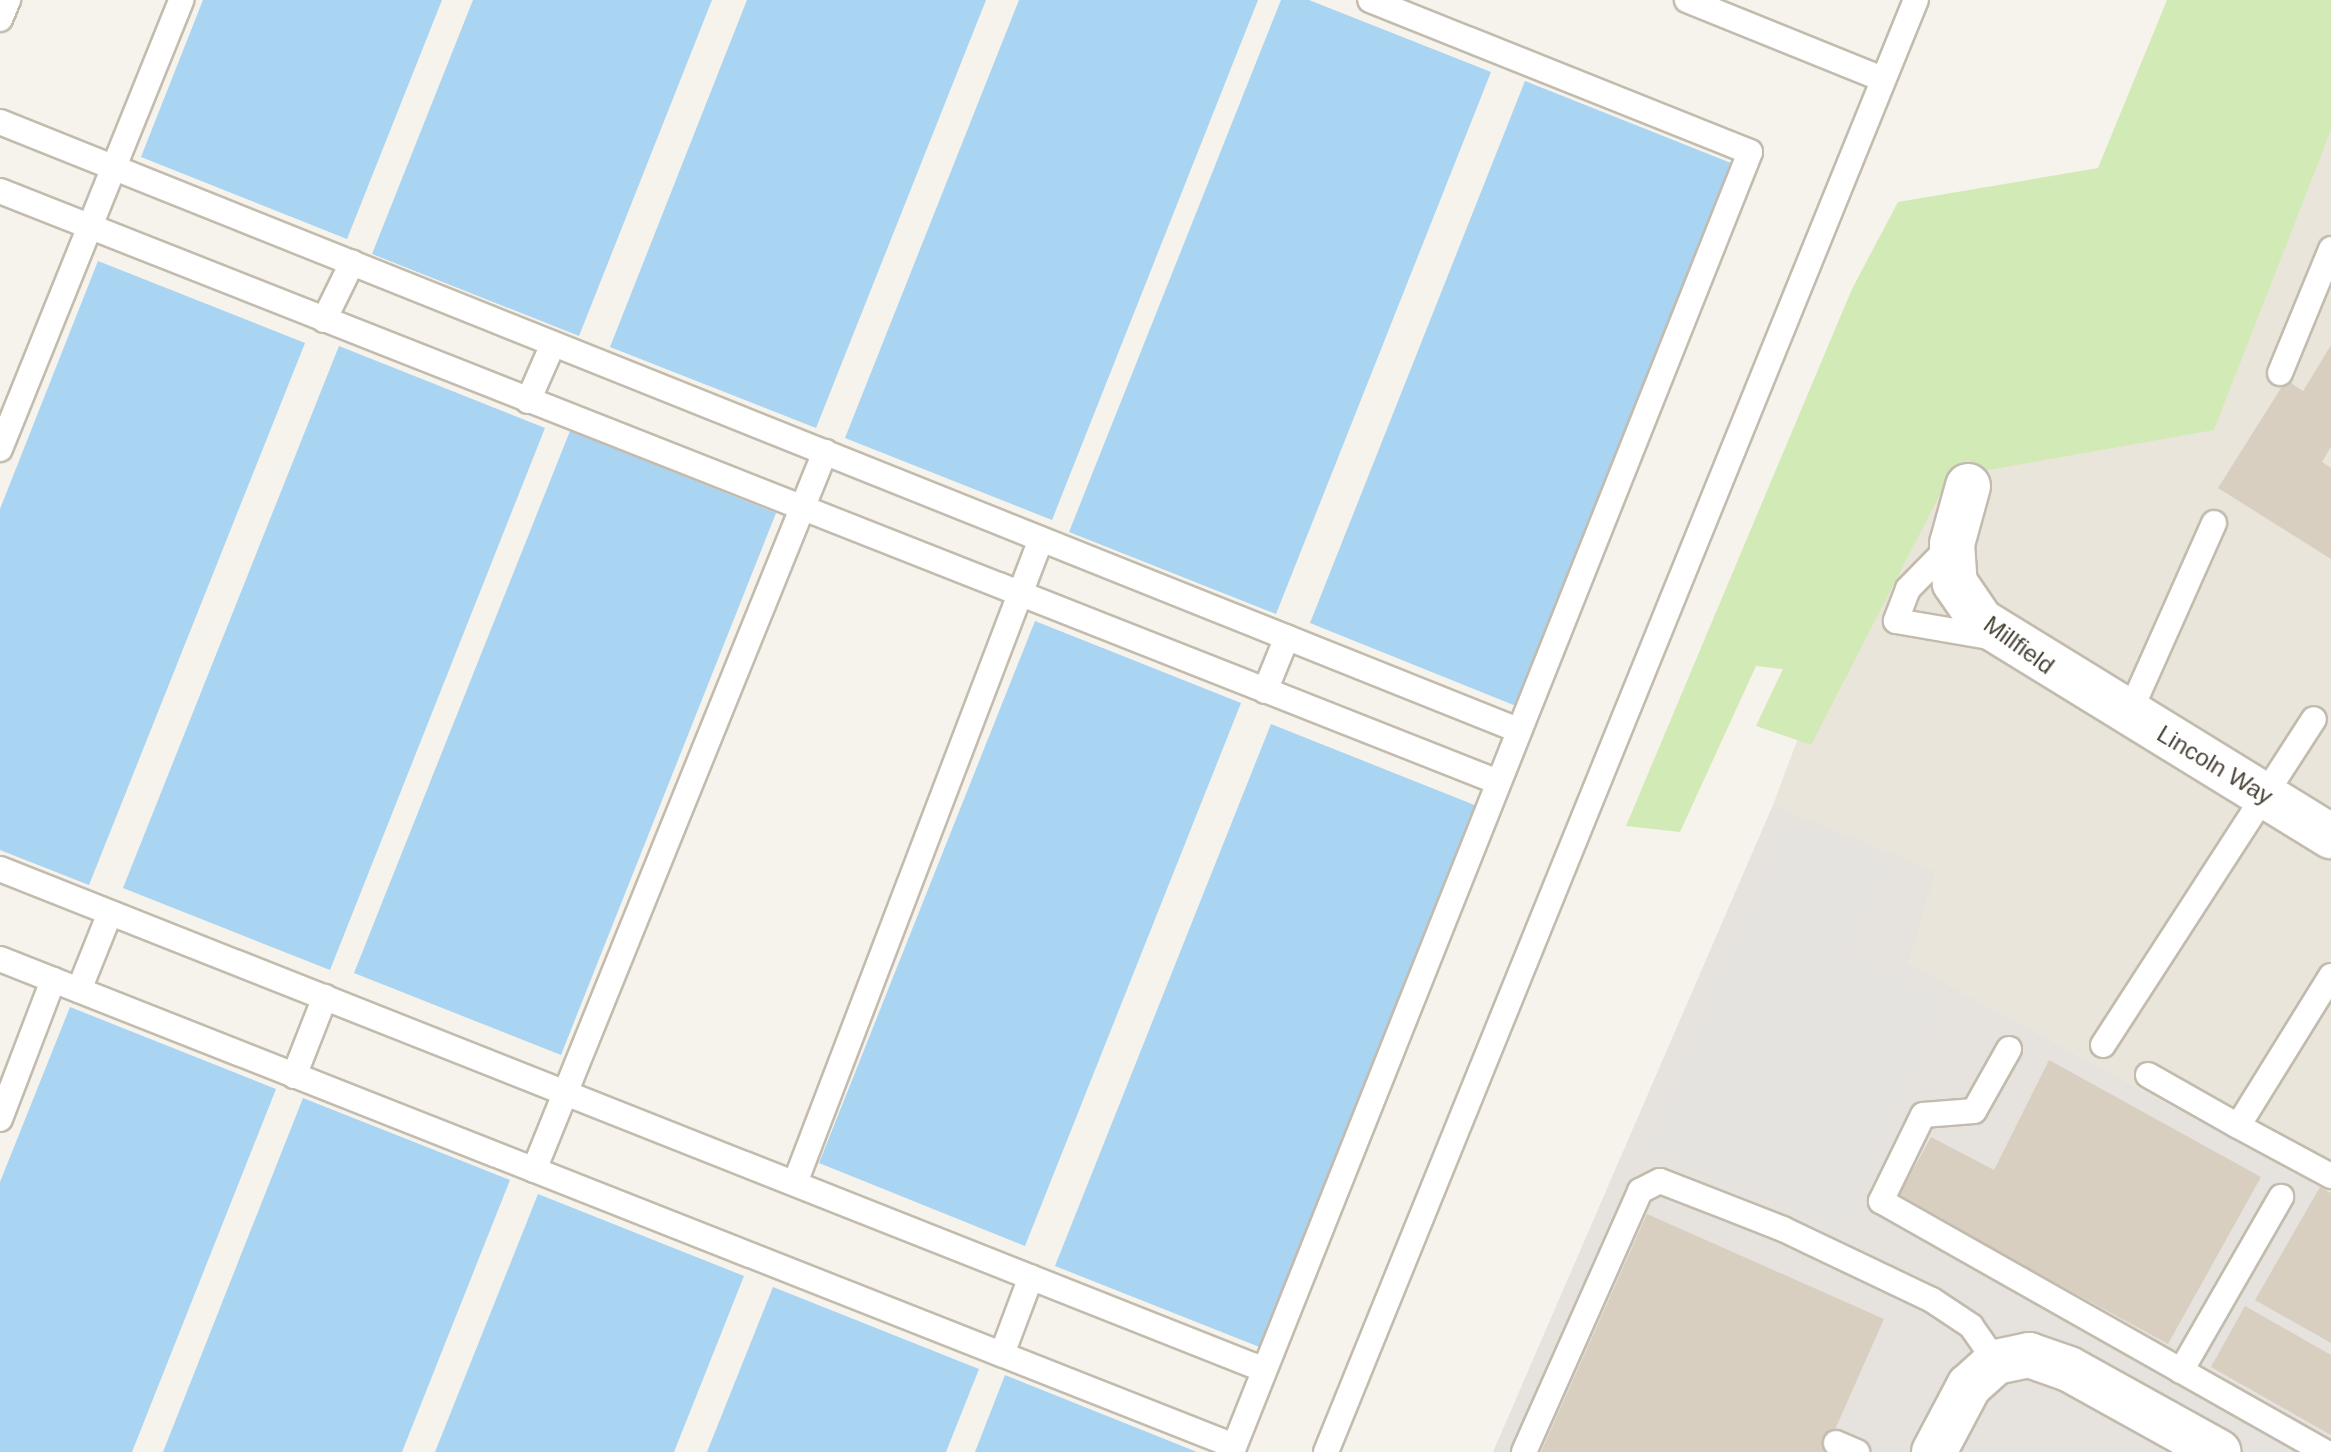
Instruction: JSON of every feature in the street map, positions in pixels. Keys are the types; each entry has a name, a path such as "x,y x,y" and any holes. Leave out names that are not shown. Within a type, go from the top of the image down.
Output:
{"street":[{"name":"Millfield","path":"1968,486 1952,544 1955,583 1981,621 2007,641 2113,705"},
{"name":"Lincoln Way","path":"2113,705 2331,836"},
{"path":"1934,1452 1969,1386 1996,1362 2029,1355 2069,1369 2219,1452"}],"lane":[{"path":"0,19 8,0"},
{"path":"0,449 89,226 116,168 181,0"},
{"path":"0,959 1002,1354 1233,1449 1262,1369 1750,152 1370,0"},
{"path":"1687,0 1883,79"},
{"path":"1326,1452 1916,0"},
{"path":"0,122 1518,730"},
{"path":"0,191 1498,782"},
{"path":"2280,373 2331,249"},
{"path":"324,320 352,263"},
{"path":"528,401 553,344"},
{"path":"534,1170 825,452"},
{"path":"2113,705 2214,523"},
{"path":"795,1183 1041,539"},
{"path":"1952,544 1908,589 1896,621 2007,641"},
{"path":"1265,691 1287,637"},
{"path":"2103,1045 2314,719"},
{"path":"0,869 1262,1369"},
{"path":"79,990 110,913"},
{"path":"2238,1126 2331,976"},
{"path":"0,1119 53,980"},
{"path":"294,1076 325,997"},
{"path":"2009,1049 1974,1111 1923,1115 1881,1201 2325,1452"},
{"path":"2148,1075 2331,1176"},
{"path":"1524,1452 1640,1191 1660,1181 1769,1223 1932,1300 1971,1326 1996,1362"},
{"path":"2181,1371 2281,1197"},
{"path":"1002,1354 1031,1277"}],"shaded area":[{"path":"2331,90 2331,1193 1909,963 1934,871 1773,805 1950,332"},
{"path":"1773,805 1935,871 1909,963 2331,1193 2331,1452 1493,1452"},
{"path":"1791,823 1882,862 1840,959 1938,1000 1841,1226 1653,1146"}],"green space":[{"path":"2167,0 2331,0 2331,130 2214,430 1949,477 1811,745 1756,726 1783,669 1756,666 1680,832 1626,826 1852,289 1898,202 2098,168"}],"water":[{"path":"203,0 442,0 347,239 141,157"},
{"path":"473,0 712,0 579,336 372,254"},
{"path":"747,0 986,0 816,428 610,347"},
{"path":"1019,0 1258,0 1052,520 845,438"},
{"path":"1281,0 1309,0 1491,72 1276,614 1069,532"},
{"path":"1525,81 1731,163 1516,706 1310,623"},
{"path":"98,261 305,343 89,885 0,850 0,509"},
{"path":"339,346 545,428 330,970 123,888"},
{"path":"570,431 776,513 561,1055 354,973"},
{"path":"1035,621 1241,703 1025,1246 819,1163"},
{"path":"1271,724 1477,806 1262,1348 1055,1266"},
{"path":"70,1007 276,1089 132,1452 0,1452 0,1182"},
{"path":"303,1098 510,1180 402,1452 163,1452"},
{"path":"538,1194 744,1276 674,1452 435,1452"},
{"path":"773,1287 979,1369 946,1452 707,1452"},
{"path":"1005,1375 1197,1452 975,1452"}],"building":[{"path":"2331,345 2331,447 2322,462 2331,468 2331,559 2218,488 2286,380 2303,391"},
{"path":"2049,1060 2261,1177 2168,1344 1898,1197 1931,1137 1994,1170"},
{"path":"2320,1187 2331,1193 2331,1343 2255,1300"},
{"path":"1647,1214 1884,1319 1825,1452 1541,1452"},
{"path":"2245,1306 2331,1355 2331,1435 2211,1367"}]}
